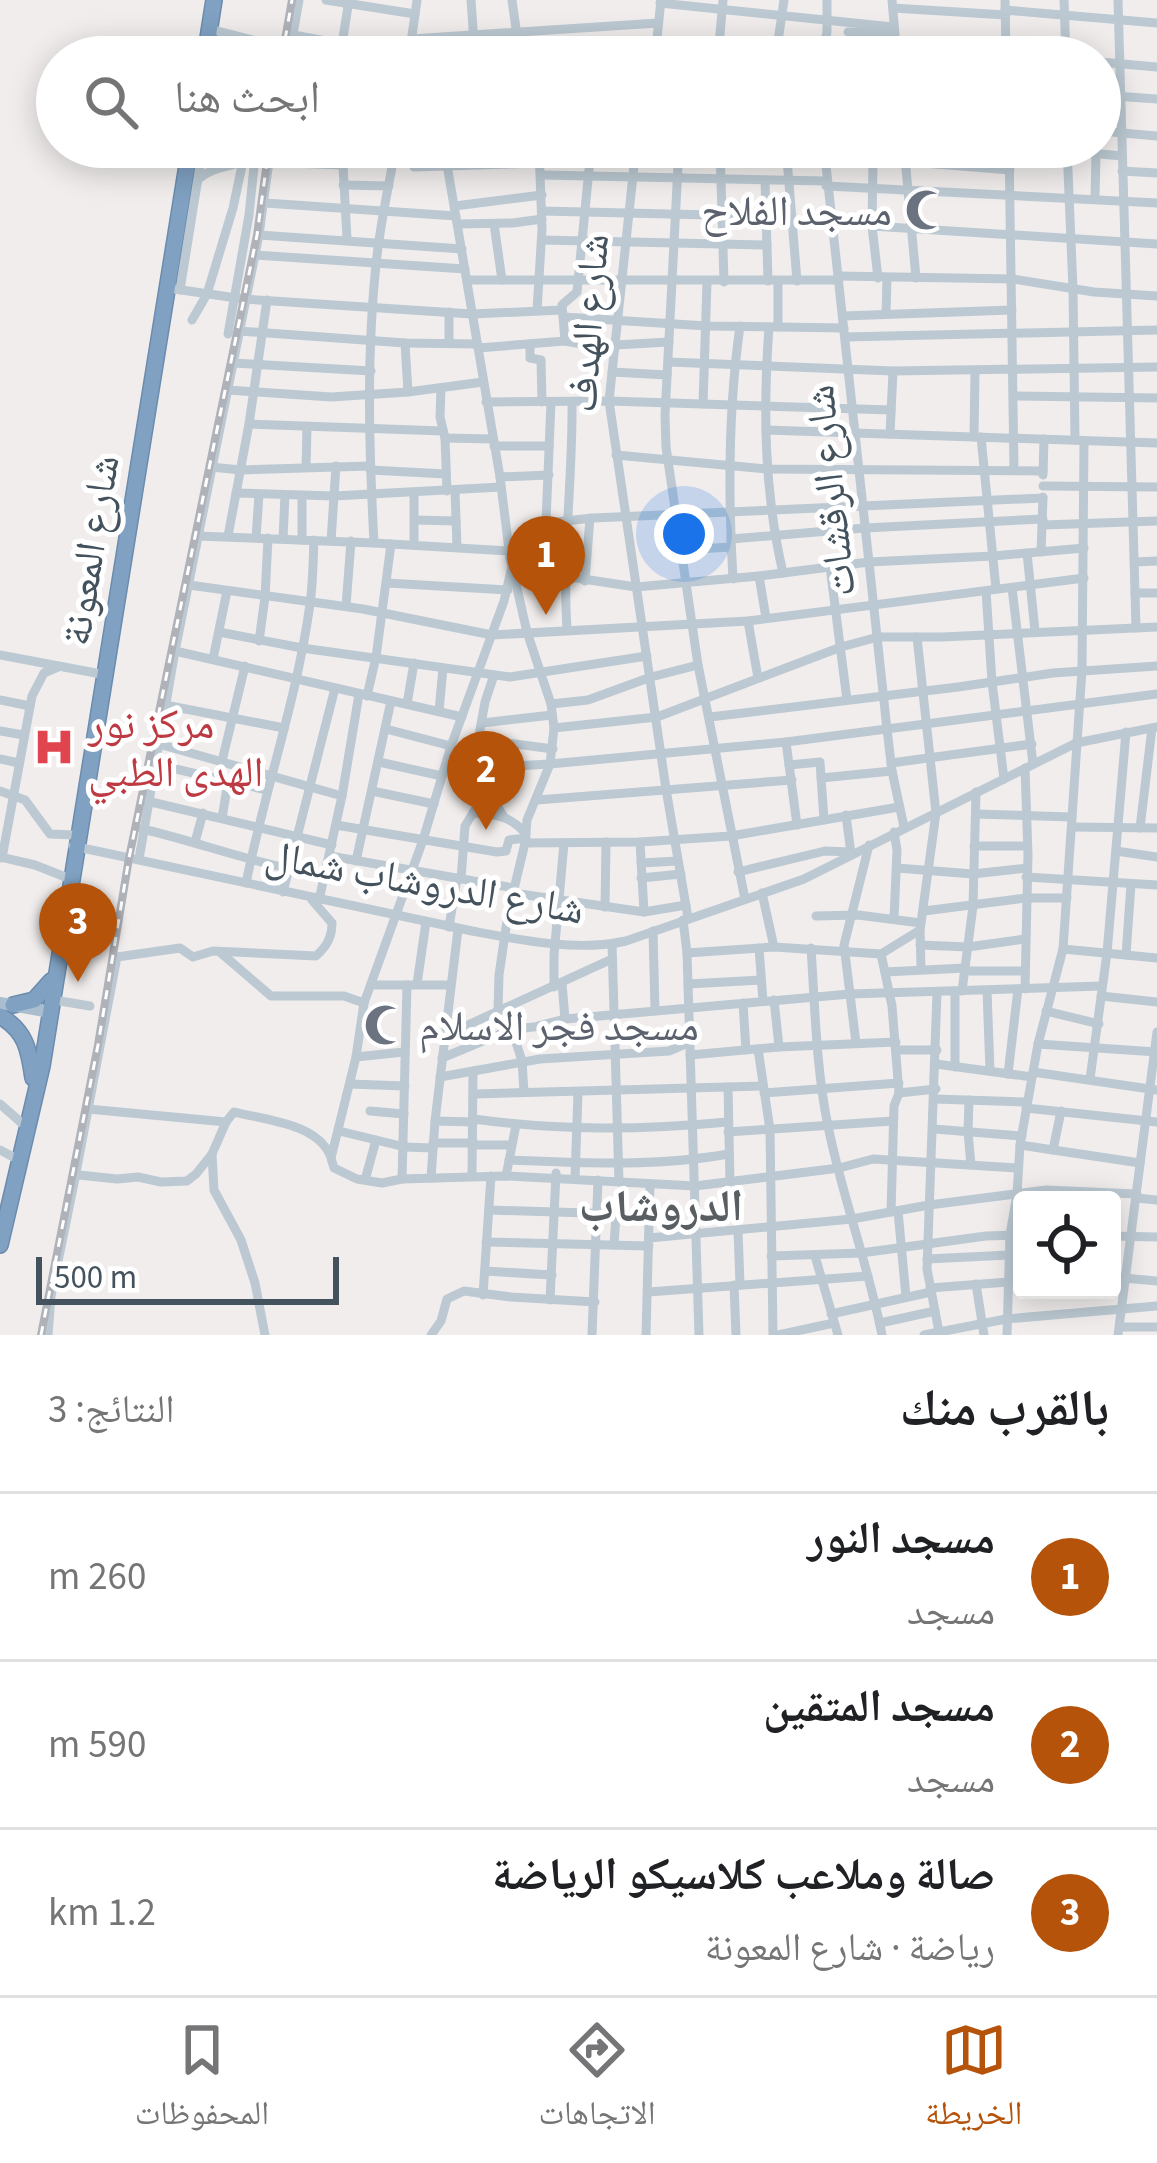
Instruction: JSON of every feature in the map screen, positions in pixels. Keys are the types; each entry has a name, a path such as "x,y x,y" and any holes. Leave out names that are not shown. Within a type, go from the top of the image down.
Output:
{"highway":[{"path":"206,36 212,0"},
{"name":"شارع المعونة","path":"0,1245 32,1115 185,168"},
{"name":"شارع المعونة","path":"1,1218 48,1012 174,290 191,168"},
{"path":"33,1078 25,1038 3,1009 34,1000 51,982"}],"main road":[{"path":"3,1009 48,1012"}],"street":[{"path":"298,36 292,35 299,0"},
{"path":"326,0 415,14"},
{"path":"411,36 417,0"},
{"path":"471,0 474,36 658,23"},
{"path":"512,0 517,36"},
{"path":"758,13 760,0"},
{"path":"781,36 784,0"},
{"path":"825,36 827,0"},
{"path":"1064,0 1065,36"},
{"path":"1118,0 1119,36"},
{"path":"343,36 349,2"},
{"path":"657,36 661,2 827,20 874,36"},
{"path":"895,36 892,4 1005,8 1157,23"},
{"path":"721,36 722,5"},
{"path":"848,27 878,36"},
{"path":"848,27 849,36"},
{"path":"207,28 232,36"},
{"path":"1121,64 1157,67"},
{"path":"1121,96 1157,99"},
{"path":"1121,114 1136,628"},
{"path":"1122,133 1157,136"},
{"path":"192,179 196,168"},
{"path":"192,179 208,170 229,168"},
{"path":"192,320 206,294 246,168"},
{"path":"139,859 233,363 249,215 248,168"},
{"path":"240,298 255,255 268,168"},
{"path":"342,168 346,239"},
{"path":"374,542 370,468 373,307 392,168"},
{"path":"447,168 511,557 526,632 554,728 550,764 527,820 504,937 502,1009 522,1061 524,1092"},
{"path":"510,168 1157,203"},
{"path":"565,341 564,303 577,294 590,168"},
{"name":"شارع الهدف","path":"634,168 609,401 686,905 699,1335"},
{"path":"677,168 664,428 684,584 745,899"},
{"path":"721,168 724,282"},
{"path":"787,168 797,281"},
{"name":"شارع الرقشات","path":"825,168 886,729 899,806 895,919"},
{"path":"873,168 872,226 886,314"},
{"path":"906,168 916,278"},
{"path":"935,168 936,190"},
{"path":"965,168 965,192"},
{"path":"980,168 1010,170 1014,470"},
{"path":"1017,1191 1026,1105 1063,949 1082,670 1084,486 1072,332 1068,168"},
{"path":"1095,199 1096,168"},
{"path":"537,311 542,169"},
{"path":"1122,171 1157,172"},
{"path":"765,180 774,327 767,365 767,469 783,573"},
{"path":"344,185 388,186"},
{"path":"456,215 542,195"},
{"path":"265,203 456,215 494,224 585,211 790,217"},
{"path":"494,224 502,280"},
{"path":"872,226 1157,244"},
{"path":"259,235 461,249"},
{"path":"542,240 767,245"},
{"path":"255,255 377,263 502,280 1013,280 1157,296"},
{"path":"703,404 707,282"},
{"path":"174,290 472,314 537,311 707,326 968,334 1157,330"},
{"path":"228,536 267,300"},
{"path":"844,327 886,314 1012,310"},
{"path":"968,311 968,334"},
{"path":"448,312 449,343"},
{"path":"733,579 729,466 740,326"},
{"path":"234,332 477,346 565,341 615,348 669,342"},
{"path":"405,343 408,392"},
{"path":"530,344 530,358 541,360 547,402 544,569"},
{"path":"668,362 892,371 1157,367"},
{"path":"233,363 371,370"},
{"path":"890,434 892,371"},
{"path":"975,371 993,556 988,634 1004,778"},
{"path":"612,372 667,375"},
{"path":"228,390 331,397 483,382"},
{"path":"441,388 446,474 458,548"},
{"path":"1014,396 1157,398"},
{"path":"486,402 890,410"},
{"path":"567,628 563,576 572,402"},
{"path":"249,424 370,428 549,446"},
{"path":"306,467 308,427"},
{"path":"766,430 1157,442"},
{"path":"1041,552 1044,439"},
{"path":"616,455 767,469 1043,471"},
{"path":"211,467 336,466 446,474"},
{"path":"331,541 336,466"},
{"path":"236,493 334,496 451,491 549,476"},
{"path":"1043,486 1157,487"},
{"path":"414,493 414,545"},
{"path":"259,494 265,597 259,640"},
{"path":"283,539 285,495"},
{"path":"246,883 310,602 302,496"},
{"path":"546,523 1043,498"},
{"path":"584,581 590,518"},
{"path":"415,520 456,520"},
{"path":"680,550 865,528 991,521 1157,521"},
{"path":"197,536 458,548 511,557 584,581 636,587 869,562 1084,548"},
{"path":"346,606 351,542"},
{"path":"48,1335 51,1296 117,957 180,948 193,956 241,951 316,956 330,938 332,923 315,899 376,657 391,544"},
{"path":"1027,554 1035,631"},
{"path":"331,1158 364,1003 508,590 511,557"},
{"path":"1135,562 1157,561"},
{"path":"830,566 847,700"},
{"path":"759,577 766,618"},
{"path":"188,585 346,606 492,634 748,621 1084,578"},
{"path":"387,583 508,590"},
{"path":"1008,1074 1025,970 1032,744 1012,588"},
{"path":"213,659 227,591"},
{"path":"1136,593 1157,592"},
{"path":"748,621 758,678"},
{"path":"554,728 657,717 878,637 1157,627"},
{"path":"219,632 518,677 647,656"},
{"path":"917,638 935,813 921,968"},
{"path":"175,651 463,717"},
{"path":"0,655 101,674"},
{"path":"407,704 414,663"},
{"path":"482,723 552,710 698,664"},
{"path":"222,760 245,666"},
{"path":"710,717 1082,670 1157,666"},
{"path":"58,667 42,675 30,706 1,857 68,878"},
{"path":"439,712 443,668"},
{"path":"1133,698 1134,668"},
{"path":"472,768 494,675"},
{"path":"283,892 335,688"},
{"path":"379,763 443,773 472,768 486,773 786,742 1157,694"},
{"path":"0,700 30,706"},
{"path":"356,861 391,700"},
{"path":"165,705 284,728"},
{"path":"1140,828 1155,728"},
{"name":"شارع الدروشاب شمال","path":"75,843 454,928 504,937 612,944 817,873 1076,742 1155,728"},
{"path":"386,729 452,746"},
{"path":"0,731 24,735"},
{"path":"1090,1079 1107,953 1126,732"},
{"path":"478,739 554,748"},
{"path":"786,742 797,824"},
{"path":"158,743 342,796"},
{"path":"793,794 928,759 1032,744"},
{"path":"0,759 19,763"},
{"path":"789,765 819,761 824,820"},
{"path":"154,764 266,790"},
{"path":"431,1178 465,826 481,800 486,773"},
{"path":"486,773 504,817"},
{"path":"537,800 792,780"},
{"path":"222,818 228,782"},
{"path":"1144,790 1157,791"},
{"path":"0,791 25,800 50,834 75,843"},
{"path":"372,791 434,804"},
{"path":"955,1066 959,992 973,906 976,793"},
{"path":"147,800 295,837 356,861 605,908 644,912 686,905"},
{"path":"336,826 503,852 509,840 640,842 731,836 899,806"},
{"path":"195,842 203,813"},
{"path":"473,813 504,817 517,824 526,839"},
{"path":"976,814 1027,814 1118,828 1157,828"},
{"path":"738,872 825,851 851,854 846,815"},
{"path":"142,829 287,868"},
{"path":"605,908 606,842"},
{"path":"640,842 644,912"},
{"path":"564,843 555,942 565,1018"},
{"path":"856,1043 844,950 869,845"},
{"path":"974,846 1027,846"},
{"path":"897,868 1027,873 1152,885 1154,856 1116,851"},
{"path":"641,863 678,861"},
{"path":"641,878 680,874"},
{"path":"1126,955 1131,884"},
{"path":"762,893 774,947"},
{"path":"816,916 922,921 973,906 1066,898"},
{"path":"687,952 774,947 880,953 922,921"},
{"path":"402,1179 404,1052 426,922"},
{"path":"653,932 656,1010"},
{"path":"920,945 968,947 1025,940"},
{"path":"612,944 619,1182"},
{"path":"759,947 761,980 779,1047"},
{"path":"811,948 828,1127 881,1329 934,1311"},
{"path":"1063,949 1157,958"},
{"path":"221,953 276,998 344,996 364,1003"},
{"path":"880,953 896,1046 894,1212 906,1297"},
{"path":"446,1035 612,959"},
{"path":"886,972 1025,970"},
{"path":"688,984 761,980"},
{"path":"371,985 451,985"},
{"path":"442,1058 512,1029 565,1018 688,1006 890,992 1052,988 1157,1002"},
{"path":"987,991 990,1071"},
{"path":"937,992 928,1244 934,1311 930,1334 983,1329 1006,1319 1157,1306"},
{"path":"743,1003 770,1130 776,1335 834,1324 877,1304 930,1290 1013,1282"},
{"path":"48,1012 90,1006"},
{"path":"1046,1011 1099,1024"},
{"path":"1157,1032 1151,1122 1140,1165 1119,1331 1157,1327"},
{"path":"440,1077 522,1061 675,1050 690,1042"},
{"path":"690,1054 856,1043 937,1050"},
{"path":"1038,1043 1156,1052"},
{"path":"356,1057 404,1052"},
{"path":"936,1064 1153,1090"},
{"path":"472,1176 473,1072"},
{"path":"350,1084 405,1086"},
{"path":"728,1087 730,1182"},
{"path":"474,1094 899,1088 1151,1122"},
{"path":"575,1180 578,1092"},
{"path":"969,1100 971,1165"},
{"path":"0,1104 25,1125"},
{"path":"88,1109 226,1121"},
{"path":"370,1111 404,1114"},
{"path":"1054,1150 1061,1111"},
{"path":"75,1178 82,1174 184,1182 212,1154 235,1112 307,1131 325,1143 337,1171 382,1183 506,1176 695,1186 839,1168 872,1159 1017,1168"},
{"path":"435,1121 770,1130 893,1121"},
{"path":"506,1176 516,1125"},
{"path":"934,1129 1021,1140 1157,1169"},
{"path":"338,1131 405,1147 512,1145"},
{"path":"365,1180 376,1140"},
{"path":"0,1150 17,1159"},
{"path":"212,1154 214,1190 241,1240 265,1335"},
{"path":"509,1160 619,1163 728,1154"},
{"path":"550,1300 558,1162"},
{"path":"483,1294 490,1176"},
{"path":"592,1335 598,1180"},
{"path":"646,1335 650,1184"},
{"path":"486,1242 649,1242 1013,1195"},
{"path":"1121,1196 1157,1200"},
{"path":"489,1210 650,1215"},
{"path":"614,1245 616,1215"},
{"path":"736,1335 738,1230"},
{"path":"771,1256 861,1253 1013,1235"},
{"path":"1121,1236 1157,1237"},
{"path":"1007,1335 1013,1244"},
{"path":"928,1259 1009,1255"},
{"path":"815,1256 834,1324"},
{"path":"983,1329 984,1256"},
{"path":"484,1271 552,1275"},
{"path":"648,1292 868,1276"},
{"path":"1121,1278 1157,1281"},
{"path":"431,1335 447,1299 464,1291 595,1302"}],"railway":[{"path":"286,36 292,0"},
{"path":"41,1335 129,858 257,235 266,168"}],"place":[{"name":"مسجد الفلاح","path":"926,210"},
{"name":"مسجد النور","path":"546,615"},
{"name":"مركز نور الهدى الطبي","path":"54,747"},
{"name":"مسجد المتقين","path":"486,830"},
{"name":"صالة وملاعب كلاسيكو الرياضة","path":"78,982"},
{"name":"مسجد فجر الاسلام","path":"385,1025"}],"district":[{"name":"الدروشاب","path":"661,1205"}]}
